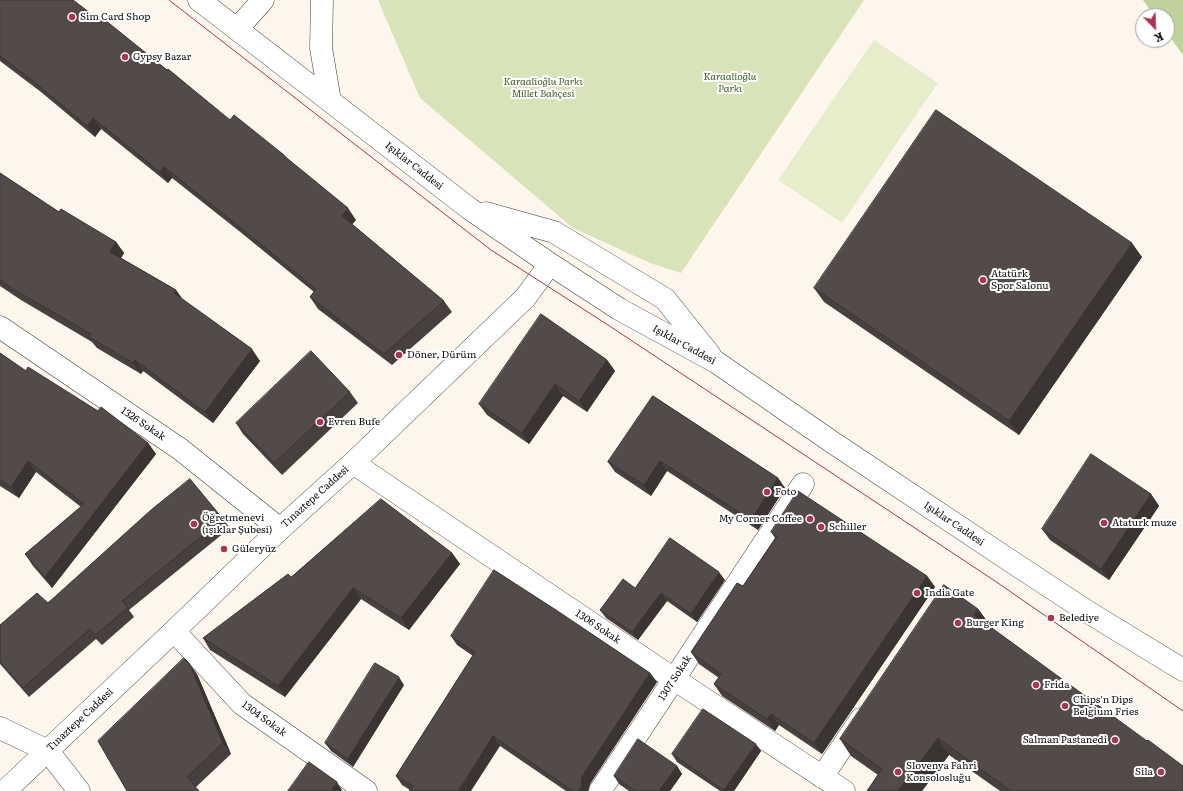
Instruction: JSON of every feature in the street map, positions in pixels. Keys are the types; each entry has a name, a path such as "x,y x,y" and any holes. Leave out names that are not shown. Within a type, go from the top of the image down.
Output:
{"street":[{"name":"Işıklar Caddesi","path":"199,0 470,209 550,264 619,310 716,362 832,442 1009,560 1088,612 1183,670"},
{"path":"237,29 263,0"},
{"path":"322,0 321,48 330,100"},
{"path":"470,209 554,232 665,299 716,362"},
{"name":"Tınaztepe Caddesi","path":"5,791 280,529 353,463 525,298 550,264"},
{"name":"1326 Sokak","path":"0,328 180,449 280,529"},
{"name":"1306 Sokak","path":"353,463 832,786"},
{"name":"1307 Sokak","path":"600,791 803,484"},
{"name":"1304 Sokak","path":"174,631 242,704 366,791"},
{"path":"832,786 874,700"},
{"path":"0,728 48,750 79,791"}],"green space":[{"path":"378,0 864,0 681,273 650,263 573,228 420,98"},
{"path":"1143,0 1183,0 1183,55 1175,44 1175,8 1148,8"},
{"path":"874,40 938,83 842,223 778,180"}],"building":[{"path":"0,0 73,0 98,19 100,16 230,120 234,115 348,208 342,216 444,301 384,354 310,297 316,289 164,167 160,172 93,118 87,126 33,81 0,56"},
{"name":"Atatürk Spor Salonu","path":"936,110 1132,243 1009,421 814,288"},
{"path":"0,173 59,212 61,209 116,242 110,252 176,290 174,293 252,349 205,412 135,360 133,363 89,337 91,334 0,280"},
{"path":"541,314 607,360 579,401 555,384 522,433 479,404"},
{"path":"311,351 350,392 274,463 236,423"},
{"path":"0,353 26,371 28,367 98,411 101,407 148,443 45,577 25,554 84,504 28,461 11,487 0,480"},
{"path":"653,396 778,478 751,520 660,461 644,485 608,462"},
{"name":"Ataturk muze","path":"1091,454 1151,494 1101,569 1042,529"},
{"path":"190,479 223,519 122,601 128,608 95,635 90,629 23,688 0,662 0,625 37,593 48,603 151,510"},
{"path":"798,491 927,576 814,743 771,714 767,719 714,684 721,674 691,652 737,583 743,586 777,536 771,532"},
{"path":"381,499 452,553 401,618 353,588 278,686 203,638 288,574 291,577"},
{"path":"670,538 719,572 691,614 661,593 632,632 600,610 623,579 635,588"},
{"path":"494,570 650,673 583,775 581,780 582,786 578,791 573,791 493,736 458,791 409,791 413,786 396,776 475,652 451,636"},
{"path":"944,585 978,609 974,615 1183,766 1183,791 1011,791 938,738 898,791 867,791 882,769 840,739"},
{"path":"184,658 189,663 223,743 187,777 199,791 127,791 98,741"},
{"path":"375,663 399,677 348,759 325,743"},
{"path":"703,709 756,744 724,790 672,754"},
{"path":"638,739 677,766 659,791 635,791 614,776"},
{"path":"309,762 337,782 330,791 288,791"}],"tram line":[{"path":"169,0 491,250 608,325 995,581 1183,711"}],"place":[{"name":"Sim Card Shop","path":"72,17"},
{"name":"Gypsy Bazar","path":"125,57"},
{"name":"Atatürk Spor Salonu","path":"983,280"},
{"name":"Döner, Dürüm","path":"399,355"},
{"name":"Evren Bufe","path":"320,422"},
{"name":"Foto","path":"767,492"},
{"name":"My Corner Coffee","path":"810,519"},
{"name":"Ataturk muze","path":"1104,523"},
{"name":"Öğretmenevi (ışıklar Şubesi)","path":"194,524"},
{"name":"Schiller","path":"821,527"},
{"name":"Güleryüz","path":"224,549"},
{"name":"India Gate","path":"917,593"},
{"name":"Belediye","path":"1051,618"},
{"name":"Burger King","path":"958,623"},
{"name":"Frida","path":"1036,685"},
{"name":"Chips'n Dips Belgium Fries","path":"1065,706"},
{"name":"Salman Pastanedi","path":"1115,740"},
{"name":"Slovenya Fahri Konsolosluğu","path":"898,772"},
{"name":"Sila","path":"1161,772"}],"park label":[{"name":"Karaalioğlu Parkı","path":"730,82"},
{"name":"Karaalioğlu Parkı Millet Bahçesi","path":"543,88"}]}
